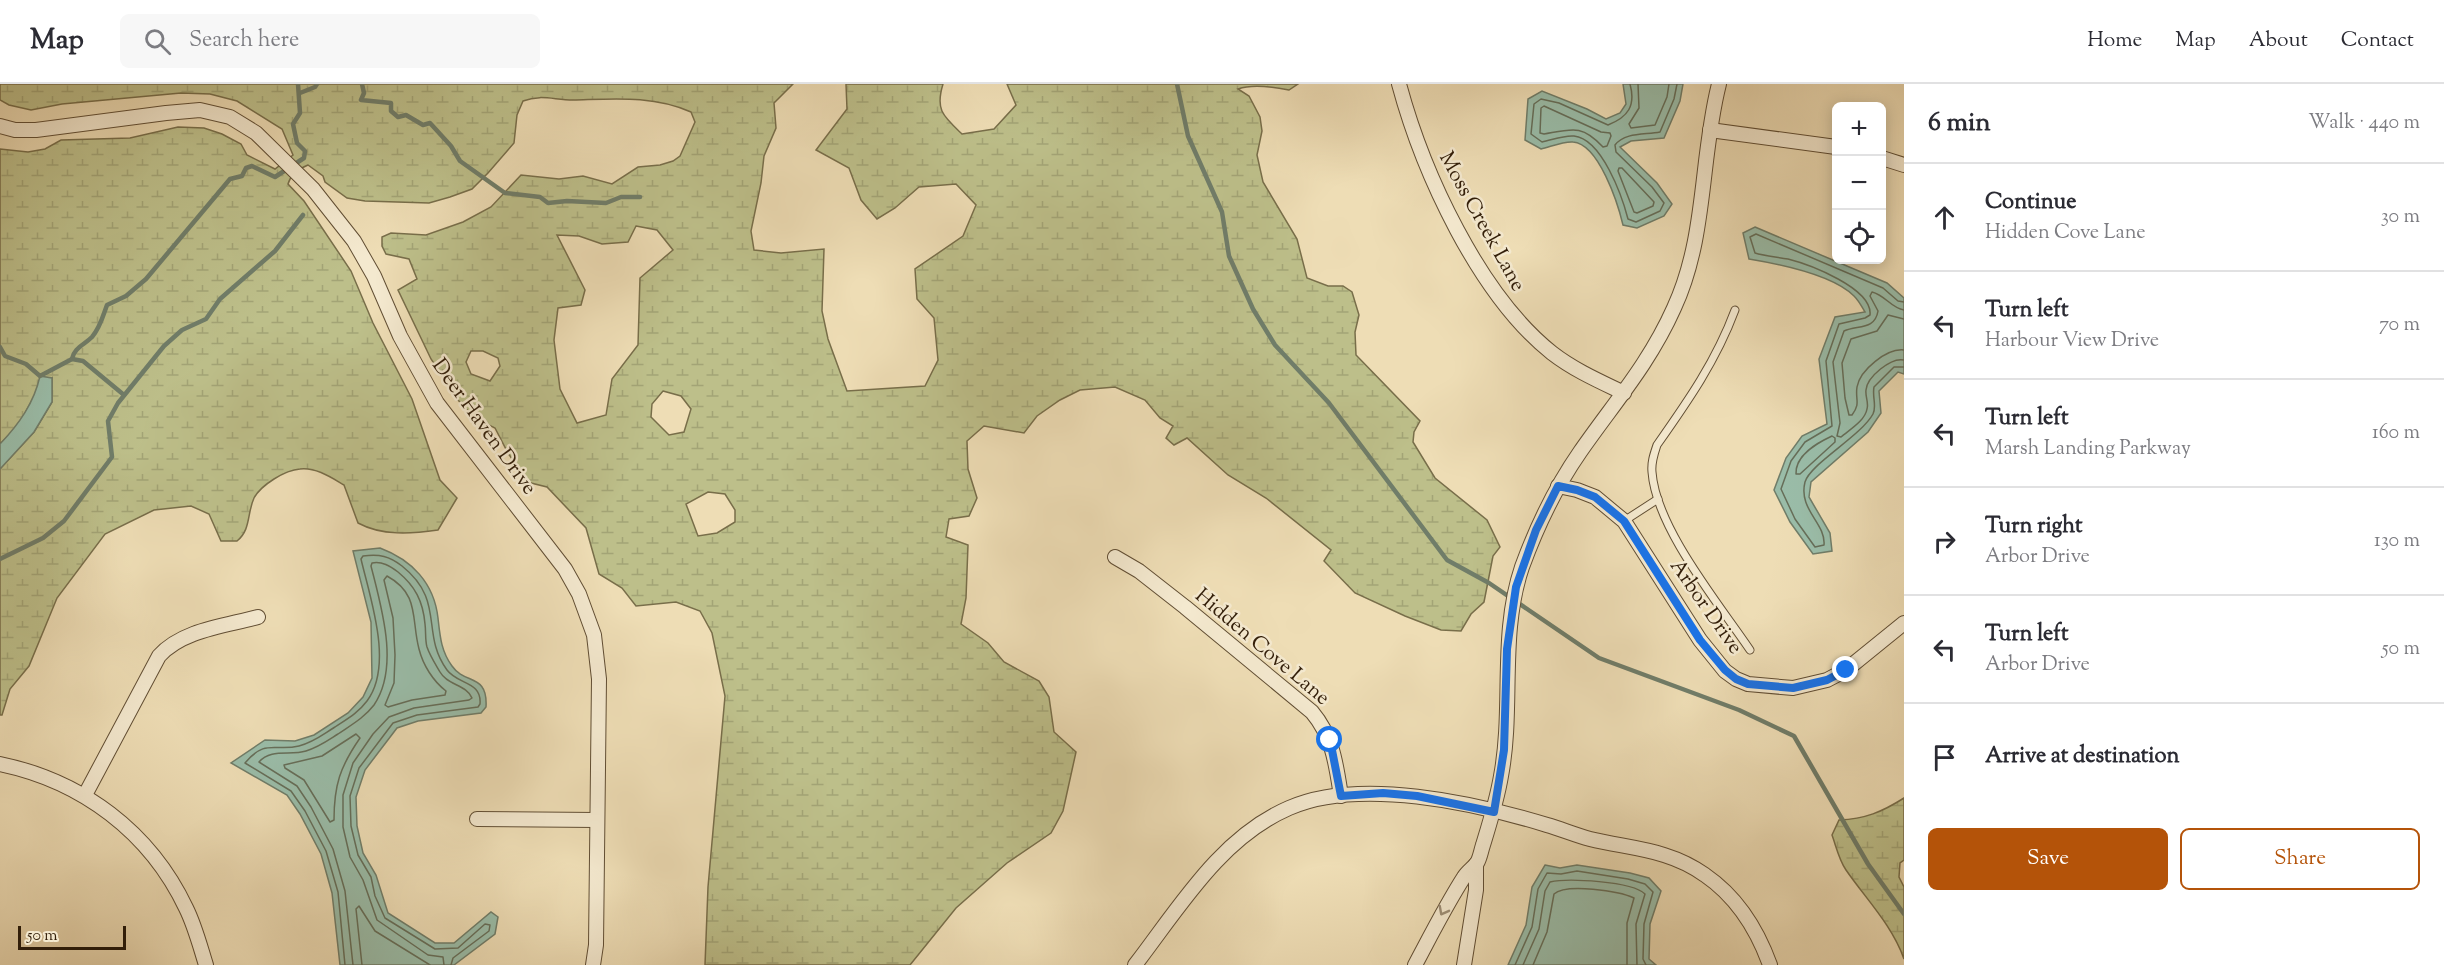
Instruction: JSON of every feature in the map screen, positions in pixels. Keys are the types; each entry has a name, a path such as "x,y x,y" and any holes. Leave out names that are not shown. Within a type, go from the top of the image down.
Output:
{"street":[{"name":"Moss Creek Lane","path":"1399,84 1413,133 1430,175 1466,242 1503,303 1526,330 1553,353 1576,369 1624,393"},
{"path":"1464,965 1476,890 1476,864 1494,812 1504,750 1507,649 1516,587 1536,530 1558,486 1580,451 1657,345 1676,306 1690,265 1699,223 1710,130 1719,84"},
{"name":"Deer Haven Drive","path":"0,126 36,130 200,110 230,117 256,133 282,158 330,209 354,241 374,276 400,336 437,402 565,569 579,594 594,635 598,664 596,945 593,965"},
{"path":"1710,130 1832,146"},
{"path":"1886,160 1904,165"},
{"name":"Arbor Drive","path":"1558,486 1595,497 1624,521 1700,640 1725,670 1736,679 1748,684 1793,688 1827,680 1846,670 1904,623"},
{"name":"Hidden Cove Lane","path":"1115,557 1139,571 1176,599 1312,712 1321,722 1333,748 1341,796"},
{"path":"85,795 159,656 166,648 191,635 258,617"},
{"path":"0,764 51,778 85,795 130,830 162,867 187,910 206,965"},
{"path":"1135,965 1206,872 1231,847 1263,823 1291,807 1341,796 1383,793 1417,796 1545,824 1587,838 1656,851 1691,866 1717,884 1739,906 1754,928 1770,965"},
{"path":"477,819 597,820"},
{"path":"1415,965 1447,903 1467,872 1476,864"}],"lane":[{"path":"1735,310 1724,340 1706,375 1658,445 1653,457 1652,471 1658,499 1669,525 1685,554 1750,651"},
{"path":"1624,521 1658,499"}],"green space":[{"path":"0,84 793,84 774,103 776,128 764,156 751,231 754,250 781,253 824,249 822,311 828,339 847,391 925,386 938,360 934,318 917,299 915,269 963,236 976,205 956,184 919,187 895,208 877,219 861,200 849,168 816,150 847,109 846,84 943,84 940,100 942,112 962,134 994,129 1016,105 1007,84 1298,84 1289,90 1256,86 1238,89 1249,96 1260,117 1262,131 1257,155 1263,182 1297,239 1307,278 1328,286 1343,286 1352,292 1359,315 1355,332 1356,355 1420,421 1414,432 1413,442 1435,478 1487,520 1500,547 1493,556 1484,602 1471,614 1461,631 1441,630 1355,593 1324,561 1331,550 1266,498 1228,475 1187,438 1174,445 1166,438 1173,426 1160,418 1145,400 1115,387 1080,390 1060,400 1037,416 1024,433 984,426 967,441 968,469 977,498 969,516 949,519 946,537 968,545 966,598 961,624 988,643 1004,662 1039,681 1049,697 1054,732 1076,752 1063,811 1051,833 1007,863 956,908 910,965 705,965 708,887 725,696 712,633 700,611 676,602 636,606 622,588 599,574 586,528 547,487 527,482 495,428 475,418 458,400 431,359 398,290 417,279 409,259 386,254 382,246 382,237 391,233 426,235 463,222 491,207 521,175 559,179 583,176 612,184 638,167 673,161 680,156 695,122 691,112 662,103 633,99 542,98 523,101 517,115 514,143 488,173 472,189 429,203 365,201 347,198 325,182 323,176 308,165 295,172 288,184 304,201 351,271 373,323 412,399 440,480 457,498 438,530 387,532 358,523 344,485 318,471 300,469 281,475 257,493 245,532 237,541 221,541 209,514 191,506 154,510 105,534 57,598 29,666 10,689 2,715 0,715 0,469 34,432 52,402 52,378 36,393 18,426 0,444 0,149 28,152 45,149 61,140 130,138 178,127 204,128 222,134 241,144 247,155 275,169 293,155 282,129 237,101 210,94 181,93 62,104 31,110 9,105 0,100","holes":["636,226 657,230 673,250 640,278 638,345 612,379 606,415 577,423 560,389 554,340 558,308 581,305 585,290 557,235 579,236 602,244 628,242","471,351 483,351 498,358 500,366 490,381 471,374 466,362","663,391 681,396 691,409 684,432 669,435 651,417 652,404","708,492 725,494 735,510 735,522 717,533 698,536 686,504"]},
{"path":"1904,798 1904,860 1900,863 1899,877 1904,887 1904,959 1886,924 1844,866 1832,835 1839,820 1873,814"}],"water":[{"path":"1623,84 1683,84 1680,101 1664,138 1631,141 1620,147 1657,183 1672,204 1664,216 1637,228 1623,225 1606,176 1591,153 1582,145 1569,142 1541,149 1525,140 1528,99 1542,91 1606,119 1620,113 1626,104"},
{"path":"1755,227 1832,260 1832,264 1842,264 1887,283 1904,298 1904,374 1898,372 1879,391 1881,413 1868,432 1811,482 1809,497 1830,533 1832,551 1813,554 1790,522 1774,490 1786,458 1802,436 1827,424 1819,359 1835,317 1865,312 1854,296 1833,282 1804,271 1749,259 1743,233"},
{"path":"40,376 52,378 52,402 34,432 0,469 0,444 25,413"},
{"path":"380,548 402,559 419,574 436,605 445,655 457,672 480,684 486,696 486,707 481,713 418,721 397,728 365,770 356,797 357,826 363,853 376,875 388,913 435,943 454,943 491,912 498,917 495,934 454,965 340,965 332,893 321,854 300,814 287,795 231,763 265,740 295,741 314,735 348,713 363,697 372,678 371,622 353,551"},
{"path":"1545,865 1560,868 1577,865 1649,878 1661,891 1650,924 1649,959 1656,965 1508,965 1526,925 1532,887"}],"waterway":[{"path":"0,347 5,356 26,364 40,376 72,359 77,349 95,333 107,305 126,296 146,279 230,179 242,176 246,168 252,166 275,177 304,158 305,151 297,143 293,124 300,113 298,84"},
{"path":"300,93 317,84"},
{"path":"362,84 364,93 361,100 391,103 391,111 398,117 406,115 423,125 430,123 451,146 460,161 505,193 540,197 548,203 567,201 606,203 621,197 640,197"},
{"path":"1177,84 1188,136 1222,212 1229,256 1253,309 1275,345 1329,403 1447,560 1489,583 1599,658 1739,710 1794,736 1868,864 1904,914"},
{"path":"0,559 43,538 64,521 112,457 108,421 118,403 164,346 182,330 206,319 220,299 275,251 303,215"},
{"path":"72,359 83,361 124,395"}],"route":[{"path":"1330,740 1341,796 1383,793 1417,796 1494,812 1502,773 1507,649 1516,587 1536,530 1558,486 1595,497 1624,521 1700,640 1725,670 1736,679 1748,684 1773,688 1793,688 1827,680 1846,670"}]}
